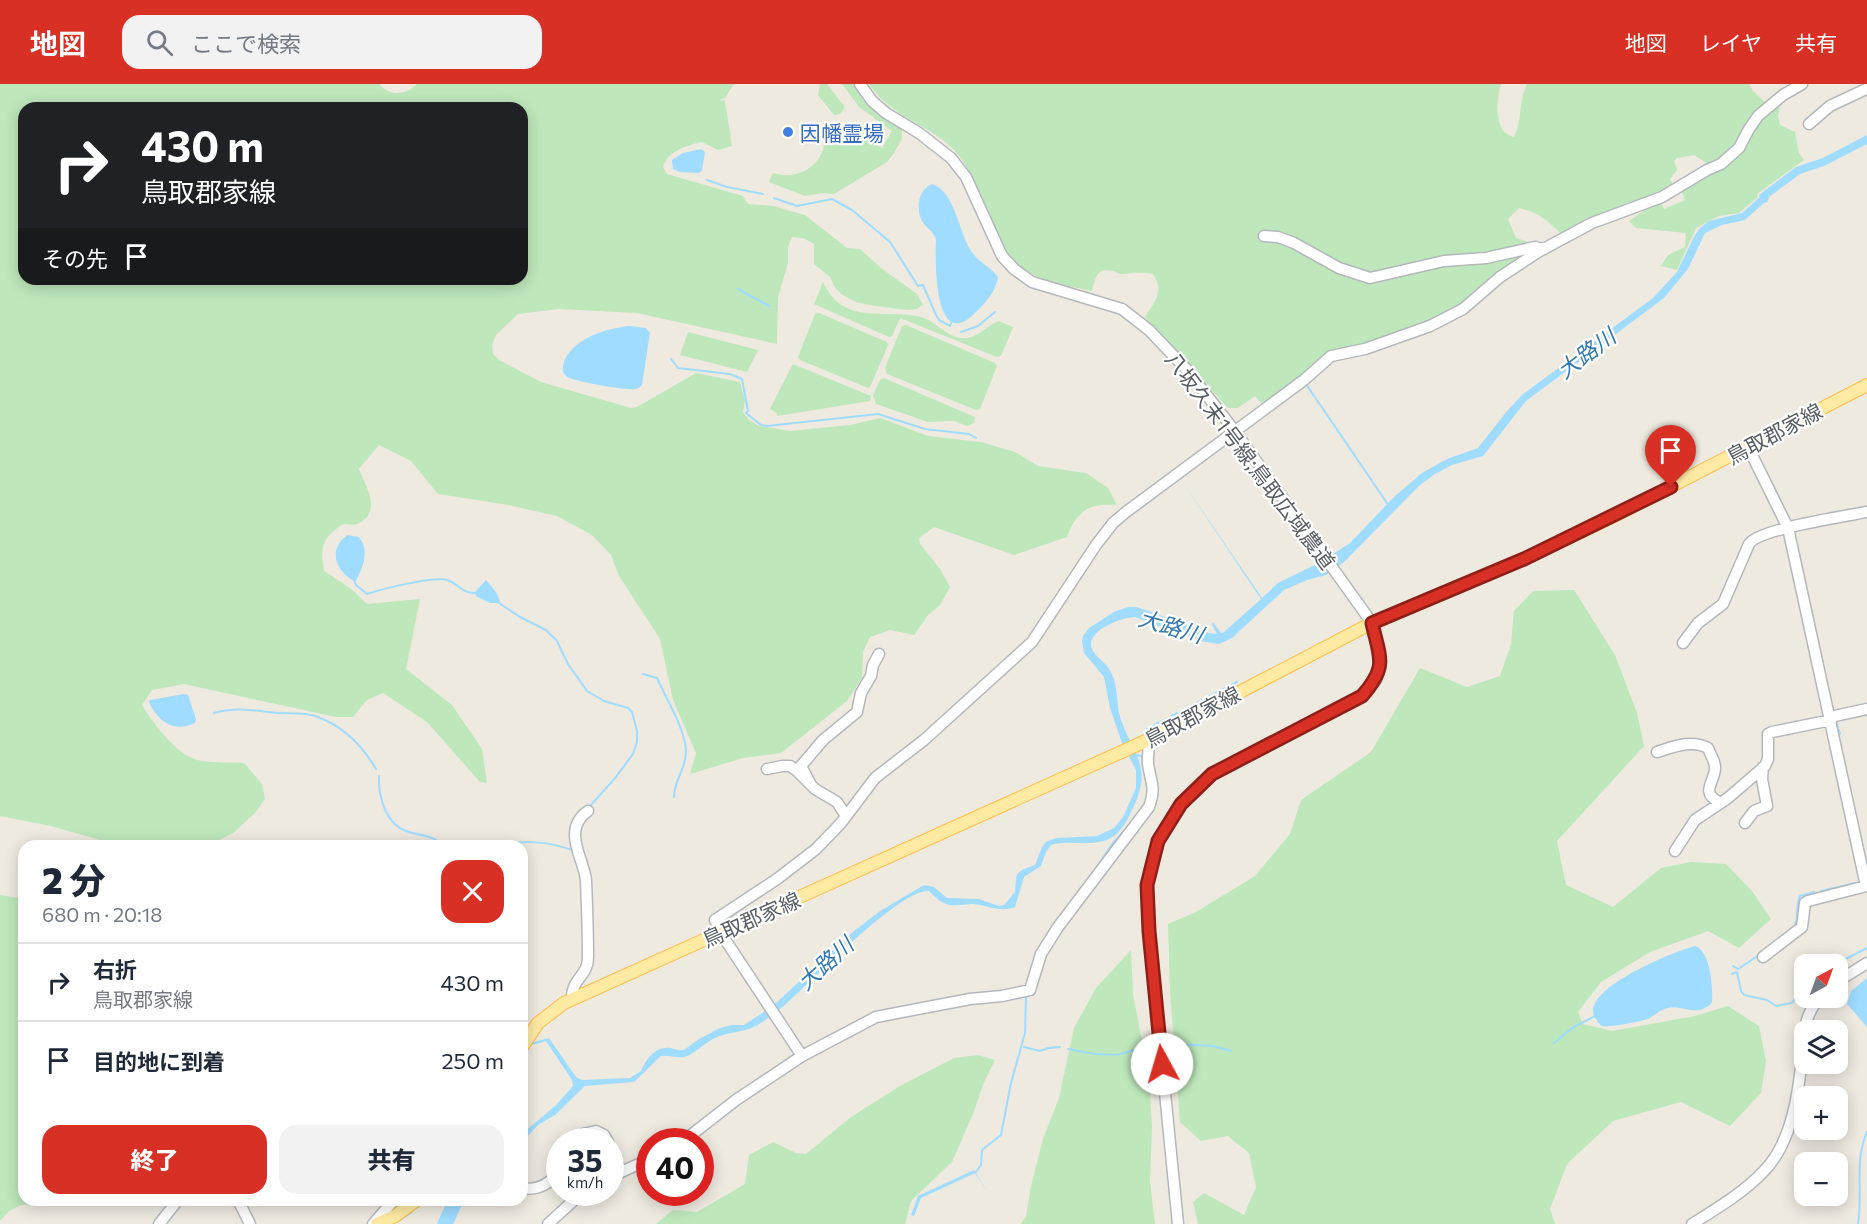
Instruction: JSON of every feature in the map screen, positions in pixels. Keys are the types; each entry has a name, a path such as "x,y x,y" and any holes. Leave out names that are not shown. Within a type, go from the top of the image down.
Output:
{"main road":[{"name":"鳥取郡家線","path":"528,1036 549,1013 572,999 1143,742 1372,623 1524,559 1866,389"},
{"path":"375,1224 395,1216 409,1206"}],"street":[{"name":"八坂久末1号線;鳥取広域農道","path":"860,84 872,101 886,113 919,133 951,158 966,177 1002,256 1014,269 1032,282 1122,309 1149,330 1187,370 1234,430 1372,623"},
{"path":"802,1056 715,920 777,879 816,849 846,816 875,778 924,740 1032,642 1113,523 1234,430 1304,381 1331,356 1365,349 1430,326 1463,309 1500,277 1544,249 1592,223 1662,197 1721,164 1738,148 1758,116 1783,95 1802,84"},
{"path":"1809,124 1830,106 1865,88"},
{"path":"1264,236 1278,237 1294,243 1339,268 1370,278 1444,261 1486,258 1535,247 1544,249"},
{"path":"1748,447 1788,528 1866,886 1805,903 1802,927 1763,957"},
{"path":"1683,643 1698,622 1723,604 1750,541 1757,536 1867,512"},
{"path":"1178,1224 1149,931 1147,885 1158,841 1181,804 1212,774 1362,696 1376,680 1381,662 1372,623"},
{"path":"810,783 801,766 823,740 857,712 861,693 871,676 873,665 879,654"},
{"path":"1675,851 1695,820 1728,798 1763,767 1768,759 1768,735 1772,732 1867,709"},
{"path":"700,1128 736,1100 802,1056 884,1015 1030,990 1041,954 1058,927 1149,807 1154,793 1148,762 1150,752 1143,742"},
{"path":"1657,752 1691,744 1700,744 1708,748 1715,768 1709,791 1712,797 1719,802"},
{"path":"767,769 790,766 815,789 837,802 846,816"},
{"path":"1745,823 1754,812 1767,806 1762,779 1763,767"},
{"path":"572,999 571,989 588,966 585,876 572,853 578,825 588,811"},
{"path":"1848,975 1867,963"},
{"path":"1692,1224 1741,1191 1764,1172 1772,1162 1781,1146 1793,1109 1800,1074"},
{"path":"528,1189 546,1183"},
{"path":"159,1224 173,1206"},
{"path":"241,1206 250,1224"},
{"path":"375,1224 389,1206"},
{"path":"548,1224 568,1206"}],"green space":[{"path":"0,84 379,84 388,91 398,93 413,88 417,84 734,84 725,98 719,100 725,101 732,146 718,150 702,142 685,147 673,153 665,161 663,167 667,174 743,196 748,204 773,206 805,215 847,248 860,249 881,268 917,294 923,305 917,309 907,310 856,302 841,294 830,277 814,264 814,244 803,238 792,237 788,247 788,263 778,297 777,344 637,313 558,309 518,314 496,335 492,345 493,354 499,360 541,382 631,408 637,407 696,373 740,382 745,400 743,412 748,419 759,426 790,431 850,425 880,418 928,436 981,442 1015,452 1038,466 1086,473 1108,488 1117,505 1099,505 1085,510 1075,520 1067,537 1014,555 934,527 919,538 920,544 940,569 950,587 940,605 928,615 914,635 890,630 870,637 863,652 862,678 847,701 781,753 743,758 690,774 696,753 673,700 660,639 619,576 611,555 592,535 557,516 503,504 438,494 411,461 379,445 359,469 370,495 369,513 357,524 343,524 327,538 322,555 324,571 350,588 367,604 420,599 406,669 452,705 482,749 487,783 480,782 427,722 383,693 367,700 353,717 336,717 184,684 152,690 142,705 160,730 184,754 202,761 244,763 262,784 265,799 255,813 233,833 220,840 100,840 51,826 0,816"},
{"path":"820,84 827,84 844,106 840,114 834,115 818,95"},
{"path":"842,84 854,84 868,105 880,116 902,129 902,139 894,153 887,162 834,194 822,193 805,196 769,182 773,173 794,174 812,167 822,151 823,130 825,129 839,136 853,133 882,148 892,131 859,107"},
{"path":"869,84 1501,84 1497,107 1499,123 1507,134 1514,137 1527,84 1749,84 1768,105 1748,126 1730,155 1719,163 1711,166 1694,155 1677,158 1674,161 1677,170 1670,179 1675,188 1658,197 1608,214 1563,236 1543,218 1519,208 1508,219 1516,238 1528,242 1529,246 1472,258 1442,260 1369,277 1340,267 1318,253 1280,236 1263,235 1263,237 1276,239 1301,249 1348,273 1368,278 1441,263 1523,251 1522,262 1493,280 1462,307 1447,316 1364,346 1327,356 1292,387 1264,406 1255,396 1238,408 1228,408 1145,317 1158,291 1157,281 1153,274 1121,274 1103,271 1096,278 1092,291 1045,280 1024,269 1007,253 977,186 955,151 934,134 889,105"},
{"path":"1774,105 1780,107 1778,116 1780,125 1795,132 1799,153 1804,160 1757,194 1758,197 1739,213 1719,216 1696,228 1677,270 1661,266 1668,255 1685,247 1686,233 1636,228 1629,221 1660,200 1664,209 1685,200 1681,189 1745,138"},
{"path":"823,282 832,296 842,305 853,310 921,317 956,337 967,338 999,321 1013,327 1001,356 997,357 900,318 892,336 889,337 814,304"},
{"path":"819,313 887,342 888,345 870,387 800,360 798,357 815,314"},
{"path":"906,325 995,363 997,366 980,409 976,410 887,374 885,368 902,326"},
{"path":"688,332 758,350 747,372 680,355"},
{"path":"793,364 871,396 870,401 777,416 777,413 770,409"},
{"path":"884,378 975,417 974,423 967,426 954,421 928,422 876,404 873,395 880,380"},
{"path":"1574,590 1615,655 1637,713 1644,746 1557,841 1566,885 1613,907 1661,868 1691,862 1726,864 1752,891 1771,919 1739,948 1708,931 1650,952 1601,982 1578,1012 1583,1024 1612,1031 1695,1016 1728,1006 1759,1026 1766,1061 1761,1093 1730,1126 1681,1102 1613,1121 1567,1164 1550,1209 1555,1224 1198,1224 1193,1202 1204,1193 1244,1215 1256,1187 1249,1153 1228,1136 1201,1141 1180,1122 1170,991 1168,924 1196,912 1255,876 1290,834 1301,800 1371,752 1420,668 1467,687 1500,676 1511,644 1514,611 1533,591"},
{"path":"0,895 18,898 19,1206 9,1211 0,1221"},
{"path":"1131,950 1133,995 1149,1077 1152,1127 1150,1181 1155,1224 1021,1224 1026,1216 1043,1139 1059,1098 1074,1028 1096,988"},
{"path":"978,1055 995,1060 952,1162 911,1201 905,1224 656,1224 673,1210 697,1212 707,1206 714,1206 714,1202 745,1184 749,1155 773,1142 796,1153 806,1154 851,1117 900,1086 954,1058"}],"water":[{"path":"1867,135 1867,144 1824,166 1800,174 1769,197 1767,203 1765,202 1745,220 1722,225 1705,233 1688,269 1664,298 1526,401 1483,456 1452,465 1435,474 1420,485 1344,562 1326,575 1284,590 1232,638 1219,644 1200,641 1135,617 1123,619 1096,633 1092,639 1092,648 1112,674 1119,713 1138,758 1142,779 1134,806 1123,826 1114,836 1099,842 1051,845 1041,866 1024,877 1015,907 1009,909 973,904 949,905 929,891 916,894 878,919 777,1012 758,1025 715,1038 687,1056 661,1056 634,1082 585,1086 555,1115 538,1125 528,1136 528,1129 556,1105 573,1086 572,1080 546,1041 529,1046 530,1043 549,1038 576,1077 582,1080 630,1078 641,1071 653,1053 661,1049 684,1050 720,1028 744,1025 774,1005 854,931 880,911 924,885 934,887 947,898 979,899 999,906 1004,905 1015,892 1017,874 1035,865 1047,841 1057,838 1097,836 1114,828 1123,817 1136,788 1136,770 1122,743 1110,708 1104,677 1084,653 1083,636 1089,628 1114,612 1128,607 1137,607 1217,634 1213,622 1221,633 1224,632 1261,599 1182,481 1262,598 1278,583 1321,562 1350,543 1395,496 1422,473 1447,459 1478,448 1522,395 1653,298 1677,272 1700,228 1709,221 1742,213 1760,197 1759,195 1796,167 1823,158"},
{"path":"701,149 705,152 702,170 699,173 680,172 673,169 672,160 683,153"},
{"path":"932,184 946,195 971,251 998,277 988,298 964,321 953,323 945,315 940,302 937,285 936,239 922,222 919,204 921,194"},
{"path":"629,326 646,328 650,333 640,387 630,389 599,385 570,378 564,374 565,359 577,345 601,332"},
{"path":"347,535 359,537 364,548 363,565 355,582 343,572 336,560 337,548"},
{"path":"486,580 496,592 500,601 498,603 490,603 476,596 475,592"},
{"path":"188,695 196,719 195,723 187,726 168,724 157,715 149,702 150,700"},
{"path":"1695,946 1705,955 1708,963 1712,1003 1701,1010 1668,1008 1648,1019 1625,1024 1602,1026 1599,1023 1593,1008 1600,996 1613,985 1649,964"},
{"path":"1867,978 1867,1027 1848,1005 1851,991"},
{"path":"974,1170 987,1191 975,1173 921,1198 914,1216 911,1215 918,1196"}],"waterway":[{"path":"707,180 727,187 763,194"},
{"path":"774,198 797,206 832,199 852,210 890,242 918,286 923,285 939,320 950,326 952,321"},
{"path":"738,289 769,306"},
{"path":"961,332 978,326 995,312"},
{"path":"671,359 678,368 730,374 742,379 748,411 746,413 761,425 878,414 925,429 969,434 976,438"},
{"path":"1306,384 1389,506"},
{"path":"354,580 356,585 367,594 440,579 447,580 467,592 477,593"},
{"path":"496,601 546,630 557,641 568,664 587,691 604,701 628,708 632,712 637,731 637,742 633,754 590,806"},
{"path":"643,674 657,678 683,734 686,752 674,797"},
{"path":"1147,729 1237,682"},
{"path":"214,713 246,710 315,716 342,730 364,752 376,769"},
{"path":"1837,723 1838,727"},
{"path":"1839,730 1840,734"},
{"path":"1136,755 1142,756 1144,771"},
{"path":"379,776 382,801 394,824 401,829 435,840"},
{"path":"1092,874 1113,843 1126,829"},
{"path":"528,842 556,845 572,850"},
{"path":"1821,891 1860,882"},
{"path":"1794,927 1800,896 1814,892"},
{"path":"722,923 737,912"},
{"path":"1848,958 1867,948"},
{"path":"1733,966 1738,969 1759,955"},
{"path":"1732,974 1737,972 1744,995 1767,1000 1776,1006 1792,1003 1794,1000"},
{"path":"976,1172 981,1165 982,1150 1001,1135 1011,1083 1025,1033 1026,997"},
{"path":"1554,1043 1572,1028 1597,1015"},
{"path":"1176,1044 1213,1046 1231,1051"},
{"path":"1024,1047 1040,1051 1060,1047"},
{"path":"1068,1049 1117,1055 1141,1048"},
{"path":"1858,1224 1861,1154 1867,1132"},
{"name":"大路川","path":"445,1224 453,1206"},
{"path":"400,1220 412,1212"}],"place":[{"name":"因幡霊場","path":"788,132"}],"route":[{"path":"1162,1064 1149,931 1147,885 1158,841 1181,804 1212,774 1362,696 1376,680 1381,662 1372,623 1524,559 1671,487"}]}
